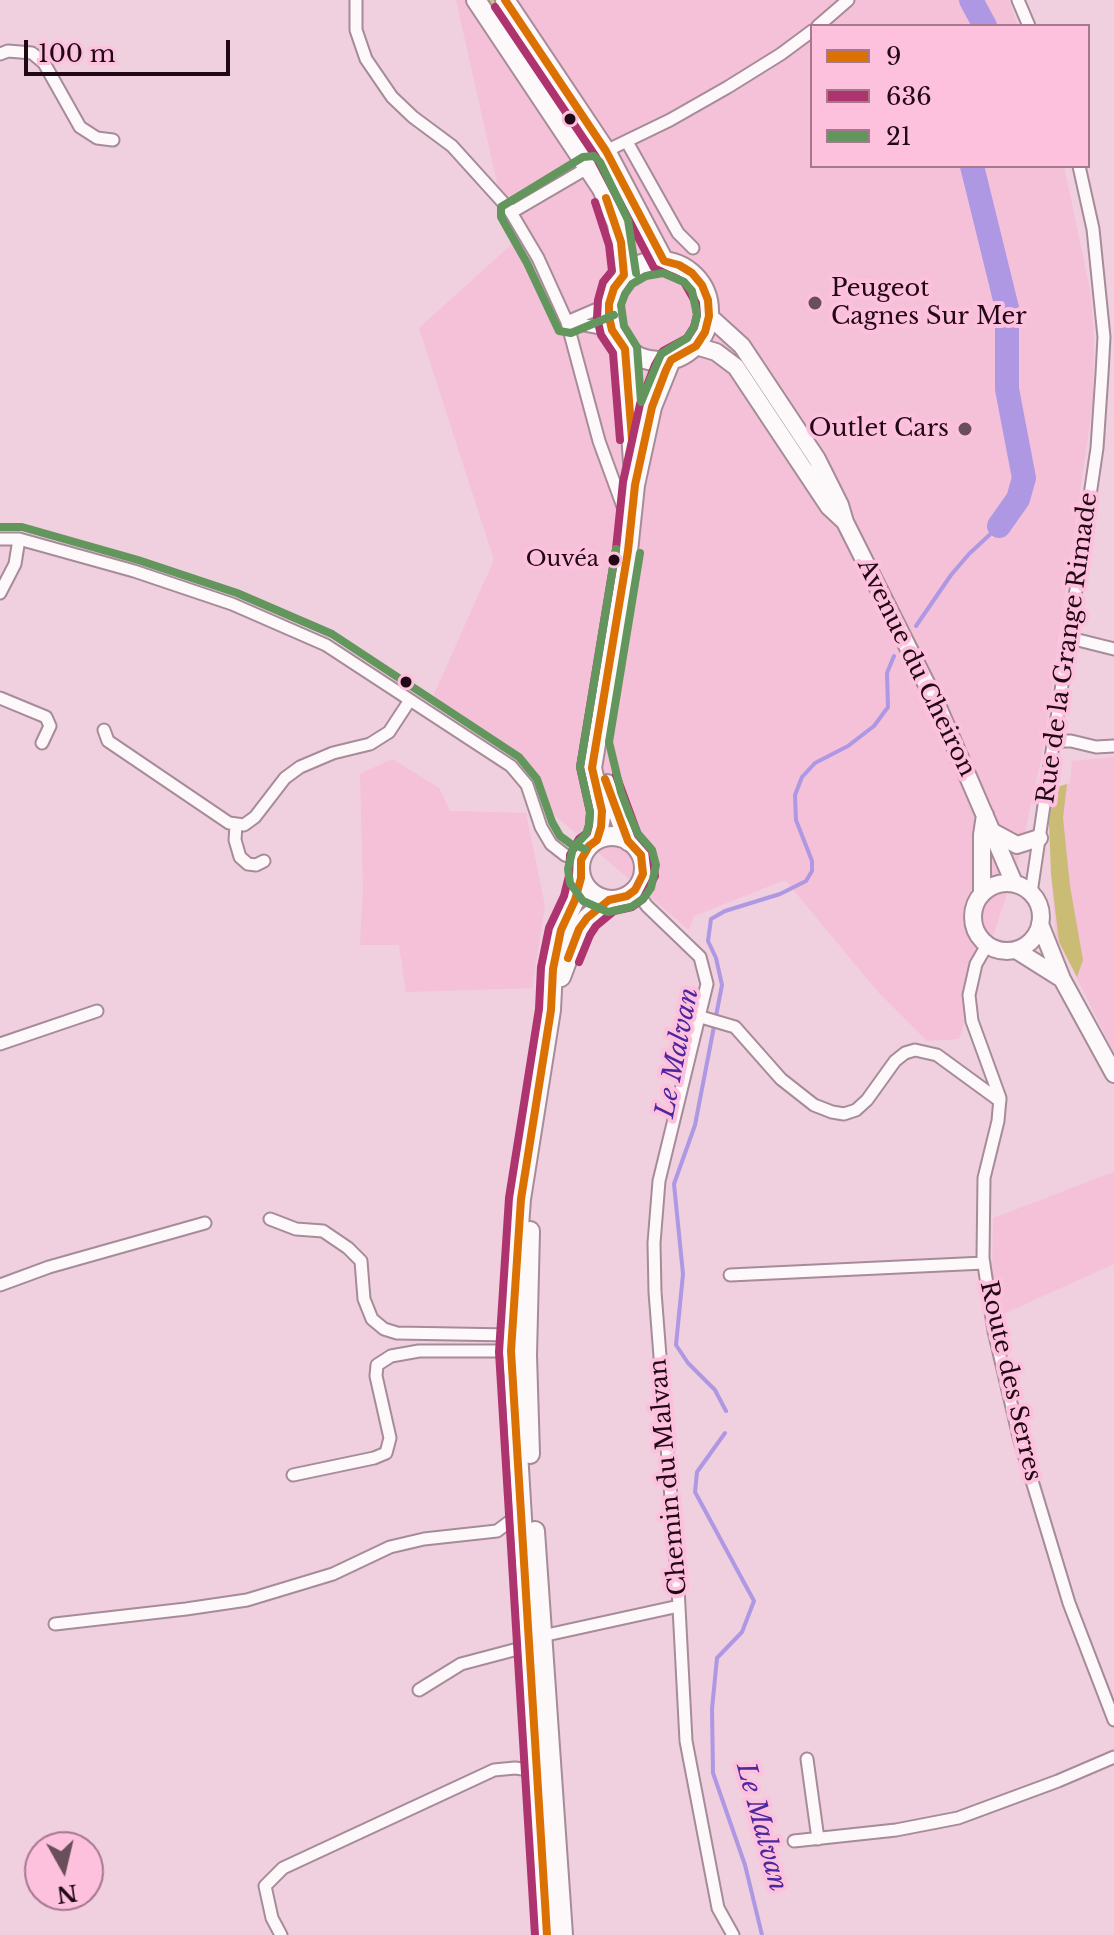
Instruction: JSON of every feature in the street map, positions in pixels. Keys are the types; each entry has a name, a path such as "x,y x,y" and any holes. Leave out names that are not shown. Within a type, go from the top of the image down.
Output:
{"main road":[{"path":"476,0 589,167 617,224 624,275"},
{"path":"505,0 606,151 664,261"},
{"path":"664,261 692,273 702,285 708,300 709,316 705,332 696,346 671,360 654,361 625,349 612,330 609,304 614,288 624,275 642,264 664,261"},
{"name":"Avenue du Cheiron","path":"709,316 742,346 823,470 845,522 931,693 1014,883"},
{"name":"Avenue du Cheiron","path":"696,346 716,352 736,367 829,507 845,522"},
{"path":"625,349 635,485"},
{"path":"597,840 602,811 592,768 631,531 635,485 652,407 671,360"},
{"path":"551,1010 579,929 609,900 627,896 635,890 640,883 644,864 641,855 628,841 610,796 597,742"},
{"name":"Avenue du Cheiron","path":"982,893 985,815"},
{"path":"993,832 1017,845 1039,838"},
{"path":"535,1641 524,1555 511,1343 521,1199 561,930 589,846 610,836 628,841"},
{"path":"581,869 592,893 609,900"},
{"path":"1014,883 1031,893 1041,910 1040,924 1032,940 1016,950 998,950 987,945 977,934 972,920 974,905 982,893 994,884 1014,883"},
{"path":"1040,924 1062,979 1114,1074"},
{"path":"1016,950 1062,979"},
{"path":"532,1133 527,1355 535,1641 544,1766 563,1935"},
{"path":"544,1766 547,1935"}],"street":[{"path":"356,0 356,30 366,59 392,97 452,146 512,212 538,258 567,322 599,441 631,531"},
{"path":"820,24 848,0"},
{"path":"1018,0 1028,24"},
{"path":"606,151 728,87 810,32"},
{"path":"0,54 8,51 32,53 44,63 80,127 97,138 113,140"},
{"path":"627,142 681,238 693,248"},
{"path":"512,212 589,167"},
{"name":"Rue de la Grange Rimade","path":"1031,893 1097,448 1104,337 1093,229 1079,168"},
{"path":"567,322 609,304"},
{"path":"567,322 612,330"},
{"path":"0,539 19,539 134,571 232,604 307,635 497,756 521,776 551,844 581,869"},
{"path":"0,593 15,564 19,539"},
{"path":"1070,638 1114,649"},
{"path":"0,698 46,717 50,726 42,743"},
{"path":"104,730 108,741 229,823 244,825 255,817 278,783 300,767 333,753 370,744 389,732 410,700"},
{"path":"1055,741 1096,747 1114,746"},
{"path":"236,825 235,840 240,857 248,864 256,865 264,861"},
{"name":"Chemin du Malvan","path":"635,890 647,906 700,957 707,984 659,1181 654,1243 655,1292 686,1741 718,1908 733,1935"},
{"name":"Route des Serres","path":"987,945 976,964 969,995 972,1021 1000,1101 984,1178 984,1263 994,1331 1020,1441 1069,1603 1114,1720"},
{"path":"0,1044 97,1011"},
{"path":"701,1017 732,1026 784,1082 816,1106 832,1112 844,1114 859,1108 890,1066 910,1051 919,1050 934,1054 1000,1101"},
{"path":"975,1082 985,1078 989,1066"},
{"path":"270,1219 296,1229 323,1231 348,1248 361,1261 364,1299 372,1319 384,1329 397,1333 511,1343"},
{"path":"0,1285 49,1267 205,1223"},
{"path":"730,1275 984,1263"},
{"path":"293,1475 386,1453 390,1438 376,1376 377,1365 391,1356 511,1343"},
{"path":"55,1624 247,1600 333,1574 390,1547 424,1539 497,1531 521,1513"},
{"path":"419,1690 461,1664 535,1641 679,1606"},
{"path":"794,1841 896,1830 958,1818 1114,1757"},
{"path":"807,1759 818,1839"},
{"path":"281,1935 272,1918 265,1886 283,1868 494,1770 544,1766"}],"shaded area":[{"path":"456,0 1009,0 1017,24 810,24 810,168 1064,168 1090,290 1094,333 1093,401 1042,755 1020,854 959,1039 927,1041 879,993 785,880 694,916 689,930 553,814 498,741 431,701 494,560 419,328 511,245"},
{"path":"485,0 497,0 580,122 569,127"},
{"path":"1114,757 1114,1053 1056,936 1051,873 1057,787 1070,783 1072,761"},
{"path":"392,759 439,788 450,811 526,813 545,906 532,988 406,992 399,945 360,945 363,889 360,774"},
{"path":"1067,784 1063,818 1070,886 1083,960 1077,977 1059,942 1051,873 1049,823 1053,795 1057,787"},
{"path":"1114,1172 1114,1264 999,1316 992,1278 993,1218"}],"waterway":[{"name":"Le Malvan","path":"971,0 984,24"},
{"name":"Le Malvan","path":"972,168 1007,308 1007,389 1024,478 1018,499 999,526"},
{"name":"Le Malvan","path":"916,626 951,575 999,526"},
{"name":"Le Malvan","path":"726,1411 715,1390 688,1363 676,1345 683,1274 674,1184 695,1125 722,985 716,958 708,941 711,919 725,911 780,894 806,881 812,871 812,861 796,820 795,795 802,777 815,763 848,746 874,726 888,707 887,673 894,656"},
{"name":"Le Malvan","path":"725,1433 697,1472 695,1492 754,1601 742,1632 717,1658 712,1709 713,1773 745,1865 762,1935"}],"transit line":[{"name":"9","path":"505,0 606,151 664,261 692,273 702,285 708,300 709,316 705,332 696,346 671,360 666,370 652,407 635,485 628,551 592,768 602,811 601,827 597,840 589,846 581,860 581,878 575,900 561,930 521,1199 511,1351 547,1935"},
{"name":"636","path":"495,7 596,157 654,268 684,282 696,303 697,315 687,338 663,351 655,365 640,404 623,482 616,549 580,767 590,812 589,825 587,833 579,839 570,855 564,896 549,928 509,1198 499,1352 535,1935"},
{"name":"21","path":"614,315 571,333 559,331 501,217 501,207 583,157 594,156 600,162 628,220 636,273"},
{"name":"9","path":"606,198 621,242 624,275 614,288 609,317 612,330 625,349 632,439"},
{"name":"636","path":"595,202 609,245 612,271 603,282 597,318 601,335 613,353 620,440"},
{"name":"21","path":"663,273 684,282 692,291 697,315 687,338 661,354 641,402 637,347 624,326 621,305 632,284 646,276 663,273"},
{"name":"21","path":"0,527 22,527 138,560 237,593 332,634 519,757 537,779 560,836 585,849"},
{"name":"21","path":"616,549 580,767 590,812 589,825 586,834 573,848 568,869 570,883 583,901 608,912 631,907 643,899 651,888 656,865 652,850 638,834 630,816 609,742 640,553"},
{"name":"636","path":"579,962 596,926 614,911 632,907 643,899 655,876 652,851 638,835 616,775"},
{"name":"9","path":"568,958 579,929 587,918 609,900 627,896 635,890 643,874 641,855 628,841 605,779"}],"place":[{"name":"Peugeot Cagnes Sur Mer","path":"815,303"},
{"name":"Outlet Cars","path":"965,429"},
{"name":"Ouvéa","path":"614,560"}]}
